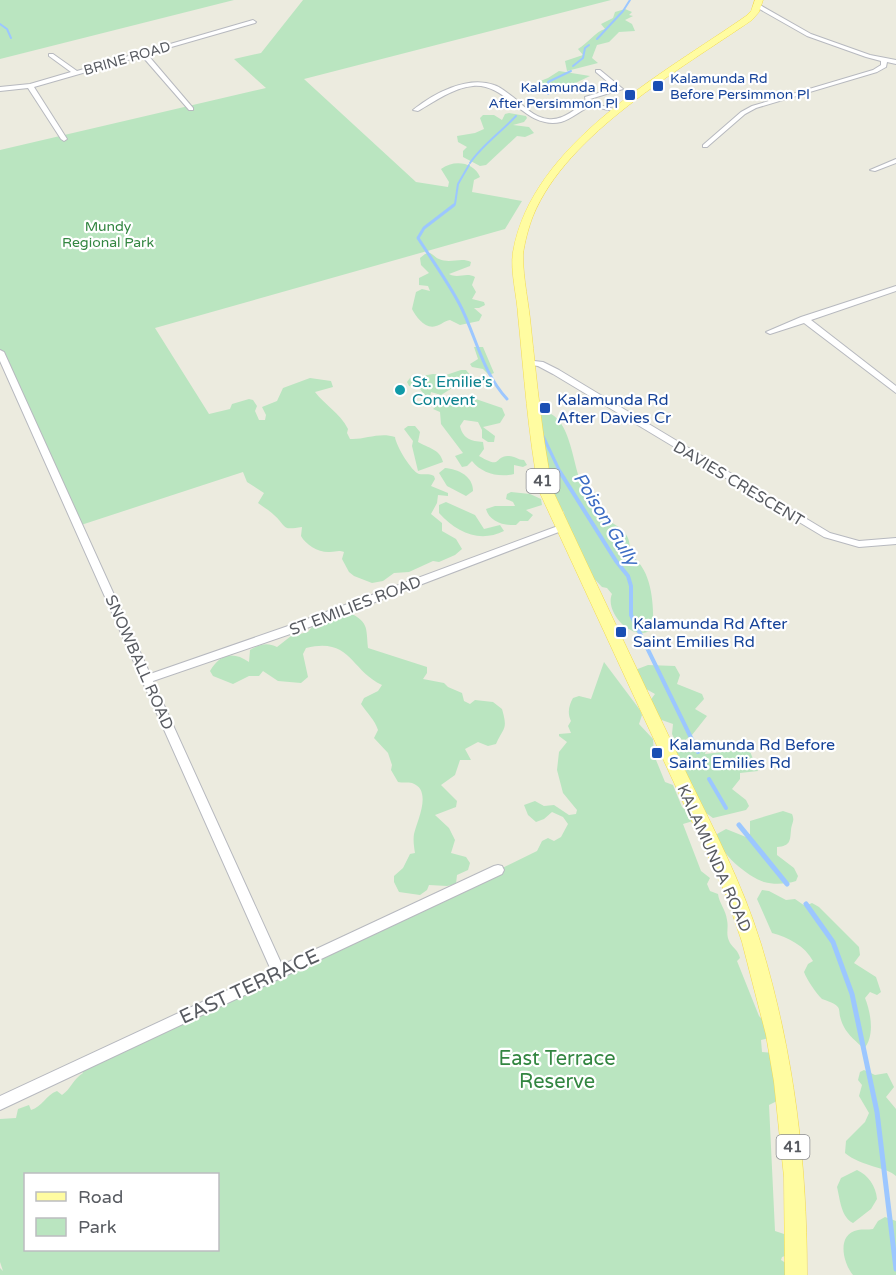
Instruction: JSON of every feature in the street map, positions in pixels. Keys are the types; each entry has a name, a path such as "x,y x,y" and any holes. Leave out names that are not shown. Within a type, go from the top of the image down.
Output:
{"main road":[{"name":"KALAMUNDA ROAD","path":"760,3 749,18 616,111 571,153 536,200 522,228 518,254 542,479 561,528 735,895 758,960 774,1021 790,1116 794,1162 796,1275"}],"street":[{"path":"760,3 809,35 896,62"},
{"name":"BRINE ROAD","path":"0,90 30,86 253,22"},
{"path":"143,53 191,109"},
{"path":"51,56 76,73"},
{"path":"705,146 743,113 754,107 875,71 884,66 884,60"},
{"path":"589,104 587,98 620,89 598,71"},
{"path":"416,110 450,90 483,84 498,89 532,116 543,120 559,120 589,104 616,111"},
{"path":"30,86 64,139"},
{"path":"873,170 896,161"},
{"path":"770,332 896,288"},
{"path":"804,319 896,390"},
{"name":"SNOWBALL ROAD","path":"0,352 279,973"},
{"name":"DAVIES CRESCENT","path":"528,362 540,364 556,372 827,535 868,545 896,541"},
{"name":"ST EMILIES ROAD","path":"148,679 295,628 561,528"},
{"name":"EAST TERRACE","path":"0,1103 498,870"}],"green space":[{"path":"0,0 234,0 0,59"},
{"name":"Mundy Regional Park","path":"303,0 611,0 304,79 416,182 448,187 449,182 441,169 452,164 463,164 473,168 480,177 474,180 472,192 522,201 505,229 155,328 209,414 230,409 232,404 249,399 253,400 257,406 255,411 259,420 265,420 266,415 262,407 277,401 283,388 310,378 331,381 333,387 315,392 345,423 350,439 383,435 395,437 412,469 419,474 434,476 435,479 431,486 448,493 448,496 438,495 437,503 431,514 442,523 442,531 456,539 462,549 439,562 433,561 409,572 394,573 383,581 372,583 349,572 342,559 344,552 317,550 301,536 302,527 285,527 272,513 258,503 264,493 247,482 243,472 78,526 0,352 0,150 266,88 234,59 261,53"},
{"path":"625,9 632,12 629,15 633,16 625,20 632,24 635,31 619,32 609,42 597,45 592,58 598,63 567,71 565,61 583,55 578,49 605,29 601,24 613,18 615,12"},
{"path":"559,71 590,76 567,87 567,93 550,94 543,91 538,82"},
{"path":"505,114 526,116 524,122 513,125 529,127 534,133 525,137 517,136 486,165 480,166 463,157 463,151 467,147 458,142 457,136 484,129 480,118 483,115 494,115 502,120"},
{"path":"430,253 438,259 471,262 470,266 449,274 475,277 472,285 476,292 472,299 484,302 485,305 474,308 482,315 479,321 460,325 450,320 432,327 416,316 412,309 416,292 422,289 430,291 428,286 419,285 419,278 429,273 421,265 420,258"},
{"path":"474,347 483,347 494,373 489,375 483,369 472,367 470,364 478,359"},
{"path":"466,370 474,380 457,385 441,395 431,392 430,397 427,398 420,389 409,386 407,382 410,378 433,374 446,375"},
{"path":"441,397 459,400 470,397 502,408 505,415 500,423 483,427 495,436 494,442 488,442 482,438 482,430 478,422 464,420 460,426 461,430 468,438 483,442 484,449 479,456 495,462 511,456 524,460 527,465 523,467 514,465 514,474 502,475 491,474 472,461 462,467 455,456 463,453 441,424 440,412 433,409 438,405 437,401"},
{"path":"537,411 549,413 558,419 569,441 580,479 593,509 625,533 630,546 629,554 643,568 650,587 653,629 645,633 637,632 622,624 612,609 612,594 586,570 565,522 564,512 559,508 542,465"},
{"path":"408,426 415,426 420,432 418,442 439,454 443,462 418,471 412,446 413,441 404,429"},
{"path":"445,468 468,477 473,491 466,496 447,486 439,473"},
{"path":"511,492 530,494 541,499 542,505 526,510 533,515 528,521 506,525 490,517 486,509 495,506 515,506 513,502 506,499 507,494"},
{"path":"446,502 475,515 484,529 500,525 504,531 478,536 461,531 439,513 439,505"},
{"path":"346,611 359,618 365,625 368,648 427,667 427,673 423,679 444,683 462,693 464,701 470,704 475,700 493,702 502,709 505,725 496,744 488,746 478,742 465,749 471,760 460,760 455,775 441,785 457,801 456,807 435,815 449,828 455,840 451,853 466,857 470,863 468,870 457,875 456,884 429,885 427,890 420,895 399,892 394,882 394,876 403,868 410,854 415,853 414,834 423,799 418,787 412,783 398,782 391,770 392,765 388,753 374,738 378,730 377,726 361,704 364,698 378,691 382,685 371,679 341,651 321,646 306,648 303,654 308,677 301,683 278,681 263,671 259,676 249,676 233,684 213,676 210,671 218,661 227,656 238,656 249,662 250,650 267,644 277,647 291,636 308,632 315,623"},
{"name":"East Terrace Reserve","path":"604,662 640,710 642,715 639,724 653,739 654,755 665,782 673,785 682,807 691,815 693,821 683,824 701,871 710,878 707,884 710,891 718,894 726,916 730,943 739,955 740,958 737,961 759,1016 764,1021 769,1038 761,1040 762,1052 774,1053 779,1100 769,1105 775,1231 787,1235 791,1254 782,1257 781,1260 789,1265 794,1275 0,1275 0,1268 3,1271 0,1262 0,1119 16,1118 18,1109 29,1105 31,1110 57,1091 62,1095 83,1073 80,1066 537,851 542,841 548,838 554,841 561,837 568,824 563,817 552,812 536,822 528,815 524,805 535,801 544,806 554,805 569,815 576,814 577,810 563,793 557,770 559,752 567,742 559,734 571,733 568,726 571,721 570,703 573,698 579,696 591,699"},
{"path":"648,665 675,666 680,675 677,684 702,694 704,699 695,709 707,716 685,740 674,738 673,724 656,718 649,702 655,694 639,685 635,670"},
{"path":"697,741 706,750 705,754 749,749 758,771 740,773 740,779 732,789 746,800 749,806 746,810 713,818 706,813 675,752 678,746"},
{"path":"783,811 792,814 793,820 790,840 785,845 777,847 777,855 794,868 798,876 796,881 792,882 768,883 750,875 734,862 722,848 717,834 726,829 746,837 750,834 750,821"},
{"path":"762,890 786,900 795,899 805,906 812,903 819,907 859,947 860,955 854,963 876,977 881,992 877,995 870,992 865,998 871,1031 864,1049 846,1030 838,1007 822,999 807,979 804,972 808,964 813,961 810,956 796,943 772,933 757,899"},
{"path":"864,1070 875,1075 887,1073 894,1087 886,1097 896,1109 896,1176 845,1153 846,1141 865,1122 869,1113 859,1096 862,1085 858,1080 860,1072"},
{"path":"857,1170 871,1182 877,1199 871,1209 853,1223 843,1212 837,1187 841,1178"},
{"path":"885,1217 896,1221 896,1275 853,1275 844,1257 844,1243 847,1237 858,1230 873,1229 878,1221"}],"waterway":[{"name":"Poison Gully","path":"597,39 630,0"},
{"path":"0,24 7,29 11,38"},
{"path":"573,66 583,58 585,48 589,45"},
{"name":"Poison Gully","path":"548,94 548,82 571,71"},
{"name":"Poison Gully","path":"470,163 485,145 516,116"},
{"name":"Poison Gully","path":"452,206 455,204 458,184 469,165"},
{"name":"Poison Gully","path":"454,205 424,228 418,238 455,296 466,317 485,366 507,399"},
{"name":"Poison Gully","path":"542,434 560,472"},
{"name":"Poison Gully","path":"560,472 616,561 628,576 631,586 631,615 698,752"},
{"path":"709,779 726,808"},
{"name":"Poison Gully","path":"739,825 787,884"},
{"name":"Poison Gully","path":"806,904 833,942 852,994 877,1112 896,1269"}],"place":[{"name":"Kalamunda Rd Before Persimmon Pl","path":"658,86"},
{"name":"Kalamunda Rd After Persimmon Pl","path":"630,95"},
{"name":"St. Emilie’s Convent","path":"400,390"},
{"name":"Kalamunda Rd After Davies Cr","path":"545,408"},
{"name":"Kalamunda Rd After Saint Emilies Rd","path":"621,632"},
{"name":"Kalamunda Rd Before Saint Emilies Rd","path":"657,753"}]}
